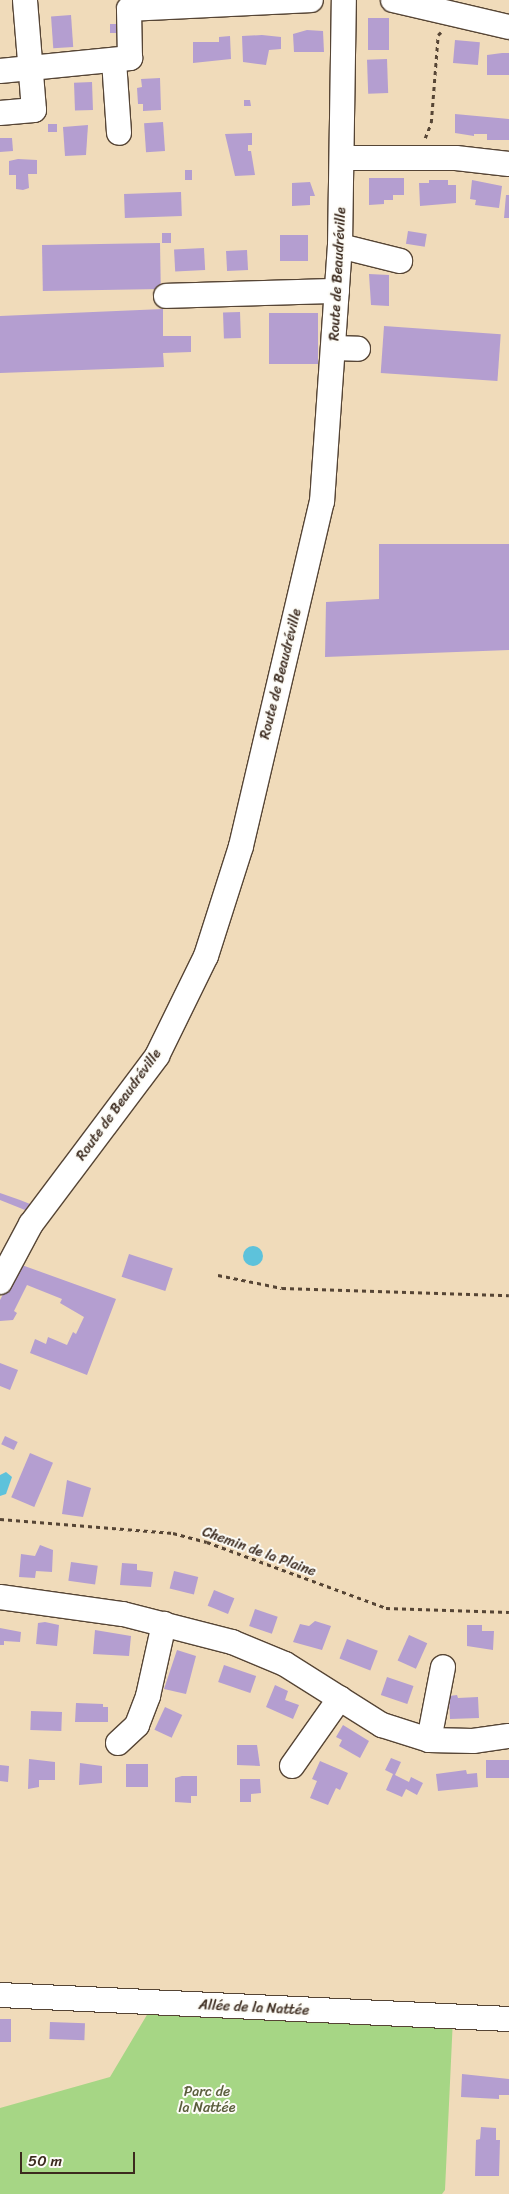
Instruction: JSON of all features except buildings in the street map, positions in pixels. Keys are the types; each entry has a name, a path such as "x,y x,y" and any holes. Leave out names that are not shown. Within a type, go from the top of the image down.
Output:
{"street":[{"path":"0,112 34,110 25,0"},
{"path":"0,71 130,58 128,9 311,0"},
{"name":"Route de Beaudréville","path":"0,1282 31,1224 158,1056 206,956 231,877 310,561 322,502 340,246 343,158 344,0"},
{"path":"393,0 509,27"},
{"path":"114,61 119,133"},
{"path":"343,158 420,157 509,164"},
{"path":"340,246 400,262"},
{"path":"166,296 337,291"},
{"path":"334,348 358,349"},
{"path":"0,1596 123,1614 232,1642 286,1664 382,1725 429,1740 473,1741 509,1736"},
{"path":"118,1743 138,1724 148,1696 164,1624"},
{"path":"429,1740 443,1667"},
{"path":"292,1766 340,1698"},
{"name":"Allée de la Nattée","path":"0,1996 509,2019"}],"path":[{"path":"420,157 431,123 438,35 454,14"},
{"path":"218,1275 282,1288 509,1295"},
{"name":"Chemin de la Plaine","path":"0,1519 173,1533 208,1542 386,1608 509,1612"}],"green space":[{"name":"Parc de la Nattée","path":"154,2003 453,2018 445,2190 442,2194 0,2194 0,2108 110,2077"}],"water":[{"path":"253,1246 260,1249 263,1256 260,1263 253,1266 246,1263 243,1256 246,1249"},
{"path":"6,1472 12,1477 6,1494 0,1496 0,1475"}]}
